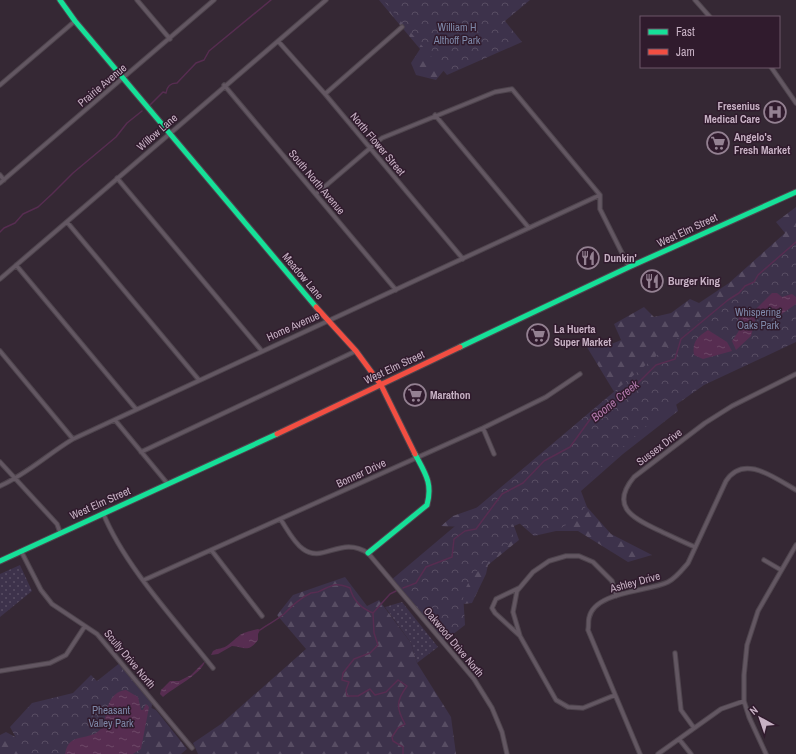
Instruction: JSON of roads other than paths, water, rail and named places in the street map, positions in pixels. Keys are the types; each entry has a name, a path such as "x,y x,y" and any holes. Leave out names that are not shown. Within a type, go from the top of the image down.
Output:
{"main road":[{"name":"Meadow Lane","path":"60,0 124,79 328,321 356,351 381,385 429,481 430,493 426,505 368,553"},
{"name":"West Elm Street","path":"0,561 381,385 628,267 796,192"}],"street":[{"path":"137,0 170,39"},
{"name":"Prairie Avenue","path":"0,183 124,79 214,0"},
{"name":"Willow Lane","path":"0,278 224,85 326,0"},
{"path":"695,0 709,16"},
{"path":"0,85 75,20"},
{"path":"325,94 402,26"},
{"name":"North Flower Street","path":"278,41 325,94 463,259"},
{"path":"772,68 796,103"},
{"name":"South North Avenue","path":"224,85 396,290"},
{"path":"316,194 382,138 435,115 495,92 512,89 600,195 600,209 628,267"},
{"path":"435,115 529,228"},
{"path":"0,174 4,180"},
{"path":"117,178 261,350"},
{"name":"Home Avenue","path":"0,486 15,480 54,450 73,439 261,350 396,290 600,195"},
{"path":"66,222 199,380"},
{"path":"16,265 136,409"},
{"path":"0,351 73,439"},
{"path":"141,452 356,351"},
{"name":"Bonner Drive","path":"144,580 212,551 483,428 546,397 580,374"},
{"name":"Sussex Drive","path":"695,548 637,521 627,511 624,500 626,487 634,477 705,423 732,406 796,374"},
{"path":"115,420 167,483"},
{"path":"483,428 494,454"},
{"path":"0,462 56,524 60,532"},
{"name":"Ashley Drive","path":"640,754 588,630 589,616 596,605 607,598 668,582 680,573 688,563 726,480 736,471 746,468 759,470 796,490"},
{"path":"103,513 109,528 125,554 213,668"},
{"path":"281,520 303,549 316,554 349,546 359,548 368,553"},
{"path":"766,754 749,717 744,702 744,675 747,645 754,621 796,545"},
{"name":"Scully Drive North","path":"21,551 41,590 52,604 98,634 192,748"},
{"path":"212,551 262,616"},
{"name":"Oakwood Drive North","path":"368,553 474,679 492,708 502,732 507,754"},
{"path":"615,695 583,708 568,707 556,700 520,636 513,612 516,596 520,587 533,572 549,561 566,556 579,556 593,562 612,581 616,596"},
{"path":"764,560 782,570"},
{"path":"520,587 496,599 492,608 495,613 520,636"},
{"path":"0,671 50,663 66,655 85,626"},
{"path":"675,653 681,710 694,728"},
{"path":"658,754 721,709 744,702"},
{"path":"679,739 691,754"}],"water":[{"path":"772,293 777,293 782,297 792,294 796,297 796,304 776,318 761,316 756,309"},
{"path":"747,311 751,311 756,317 751,336 736,350 732,341 739,330 738,319"},
{"path":"708,330 727,342 732,351 703,359 694,355 696,340"},
{"path":"258,629 260,630 258,640 252,647 246,648 232,646 218,654 211,655 213,651 226,646 241,634"},
{"path":"205,661 203,666 187,680 163,697 160,694 161,690 170,681 179,681 191,675"},
{"path":"126,690 138,697 141,710 143,710 146,704 149,707 141,749 133,754 65,754 69,744 72,741 89,736 99,731 104,726 107,709 115,694"}],"waterway":[{"path":"150,105 163,92 166,93 169,85 177,83 196,63 204,60 209,51 271,0"},
{"path":"0,232 4,228 15,223 23,214 38,207 73,173 116,137 127,123 142,111"},
{"name":"Boone Creek","path":"403,588 416,583 426,567 452,557 454,539 465,531 476,529 502,494 523,483 544,461 570,447 594,414 627,394 656,365 675,359 681,339 728,300 739,293 745,286 754,282 758,275 796,242"},
{"path":"260,630 281,616 303,597 334,585 341,585 350,588 358,603 364,609 373,613"},
{"name":"Boone Creek","path":"396,591 390,594 373,613 374,633 378,645 370,653 354,659 343,673 342,680 349,682 346,690 347,696 358,696 370,689 375,695 386,692 398,680 407,686 399,700 398,705 405,724 398,728 392,737 393,741 403,747 403,754"}],"place":[{"name":"Fresenius Medical Care","path":"775,112"},
{"name":"Angelo's Fresh Market","path":"718,143"},
{"name":"Dunkin'","path":"588,258"},
{"name":"Burger King","path":"652,281"},
{"name":"La Huerta Super Market","path":"538,335"},
{"name":"Marathon","path":"415,395"}],"park label":[{"name":"William H Althoff Park","path":"457,33"},
{"name":"Whispering Oaks Park","path":"758,318"},
{"name":"Pheasant Valley Park","path":"111,716"}]}
